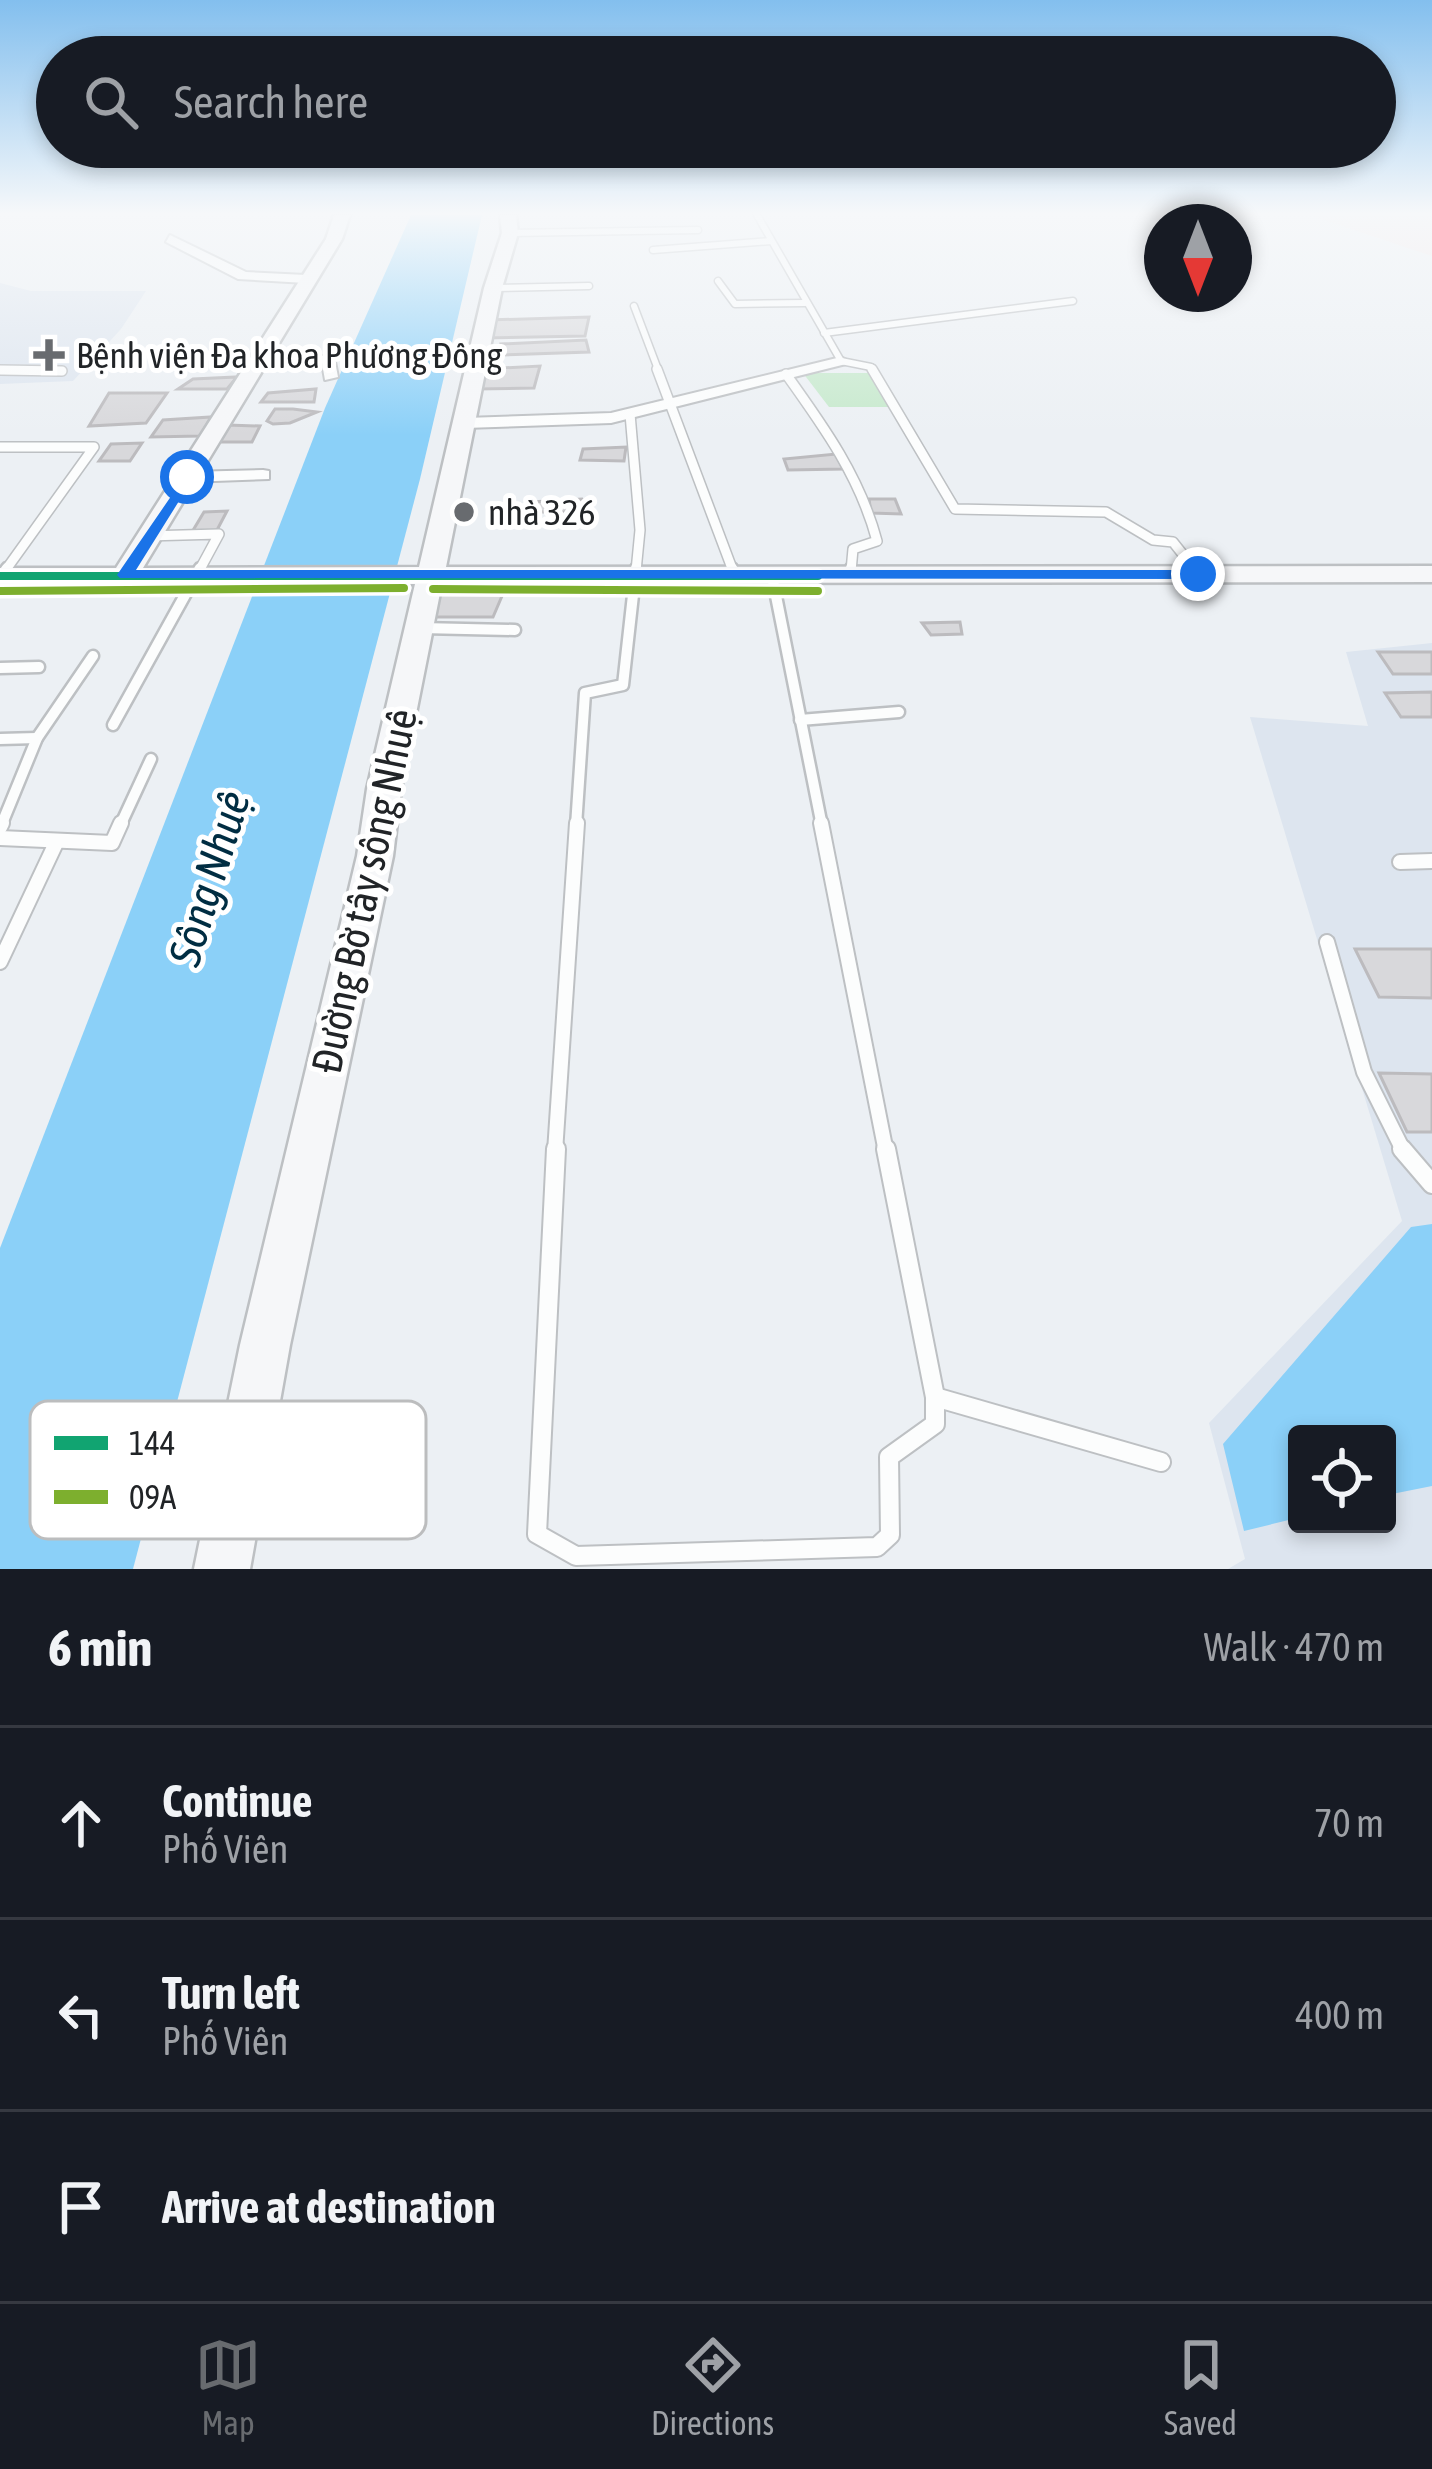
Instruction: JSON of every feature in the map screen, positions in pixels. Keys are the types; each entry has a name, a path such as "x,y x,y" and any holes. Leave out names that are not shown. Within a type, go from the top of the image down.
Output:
{"street":[{"path":"125,575 300,288"},
{"name":"Đường Bờ tây sông Nhuệ","path":"255,1401 420,628 418,574 465,423 493,288"},
{"path":"258,358 329,359 330,377"},
{"path":"465,423 630,414 841,362"},
{"path":"187,477 263,475"},
{"path":"1,576 1432,574"},
{"name":"Đường Bờ tây sông Nhuệ","path":"222,1569 228,1539"}],"lane":[{"path":"724,288 735,304 806,303"},
{"path":"798,288 841,362 871,368 955,509 1106,512 1153,540 1173,542 1198,574"},
{"path":"824,333 1073,301"},
{"path":"634,306 735,576"},
{"path":"0,370 62,370"},
{"path":"786,374 845,456 871,513 877,541 854,549 850,576"},
{"path":"630,414 640,530 636,575 623,685 585,693 553,1188 538,1534 574,1562 877,1547 890,1535 889,1457 935,1424 935,1396 772,576"},
{"path":"0,447 94,447 1,576"},
{"path":"113,725 219,534 146,536"},
{"path":"420,628 514,630"},
{"path":"0,826 37,738 93,656"},
{"path":"0,668 39,667"},
{"path":"800,719 899,712"},
{"path":"0,739 37,738"},
{"path":"0,838 112,843 151,759"},
{"path":"0,962 56,843"},
{"path":"1400,862 1432,861"},
{"path":"1328,942 1376,1109 1406,1160 1432,1184"},
{"path":"935,1396 1161,1462"}],"shaded area":[{"name":"Bệnh viện Đa khoa Phương Đông","path":"0,288 146,291 121,329 73,381 0,384"},
{"path":"1432,643 1432,1569 1228,1569 1245,1559 1209,1423 1402,1221 1250,717 1368,726 1346,652"}],"green space":[{"path":"803,373 869,373 891,407 829,407"}],"water":[{"name":"Sông Nhuệ","path":"378,288 465,288 420,479 177,1401 30,1401 30,1539 141,1539 133,1569 0,1569 0,1248 325,408"},
{"path":"1432,1224 1432,1486 1396,1493 1396,1425 1288,1425 1288,1520 1244,1531 1223,1444 1411,1227"}],"building":[{"path":"589,317 585,336 484,338 487,320"},
{"path":"586,340 589,352 503,355 501,344"},
{"path":"540,366 534,388 477,389 481,369"},
{"path":"237,377 227,389 178,389 193,379"},
{"path":"316,389 314,402 261,402 268,393"},
{"path":"109,393 167,393 146,423 89,426"},
{"path":"275,409 317,412 273,424 267,421"},
{"path":"211,417 200,436 151,437 163,420"},
{"path":"227,425 260,426 252,442 216,442"},
{"path":"142,443 130,461 99,461 111,444"},
{"path":"626,447 624,461 580,460 583,449"},
{"path":"836,454 843,469 788,470 784,459"},
{"path":"582,499 591,512 528,512 531,502"},
{"path":"869,499 895,499 901,514 871,513"},
{"path":"227,511 216,532 192,532 204,512"},
{"path":"442,588 505,589 493,617 432,617"},
{"path":"960,622 962,634 931,635 922,623"},
{"path":"1378,652 1432,652 1432,674 1393,674"},
{"path":"1432,692 1432,717 1401,717 1385,693"},
{"path":"1355,949 1432,949 1432,998 1379,997"},
{"path":"1379,1073 1432,1074 1432,1132 1407,1132"}],"transit line":[{"name":"144","path":"0,576 818,576"},
{"name":"09A","path":"0,591 404,588"},
{"name":"09A","path":"433,589 818,591"}],"place":[{"name":"Bệnh viện Đa khoa Phương Đông","path":"49,355"},
{"name":"nhà 326","path":"464,512"}],"route":[{"path":"187,477 125,575 1198,574"}]}
